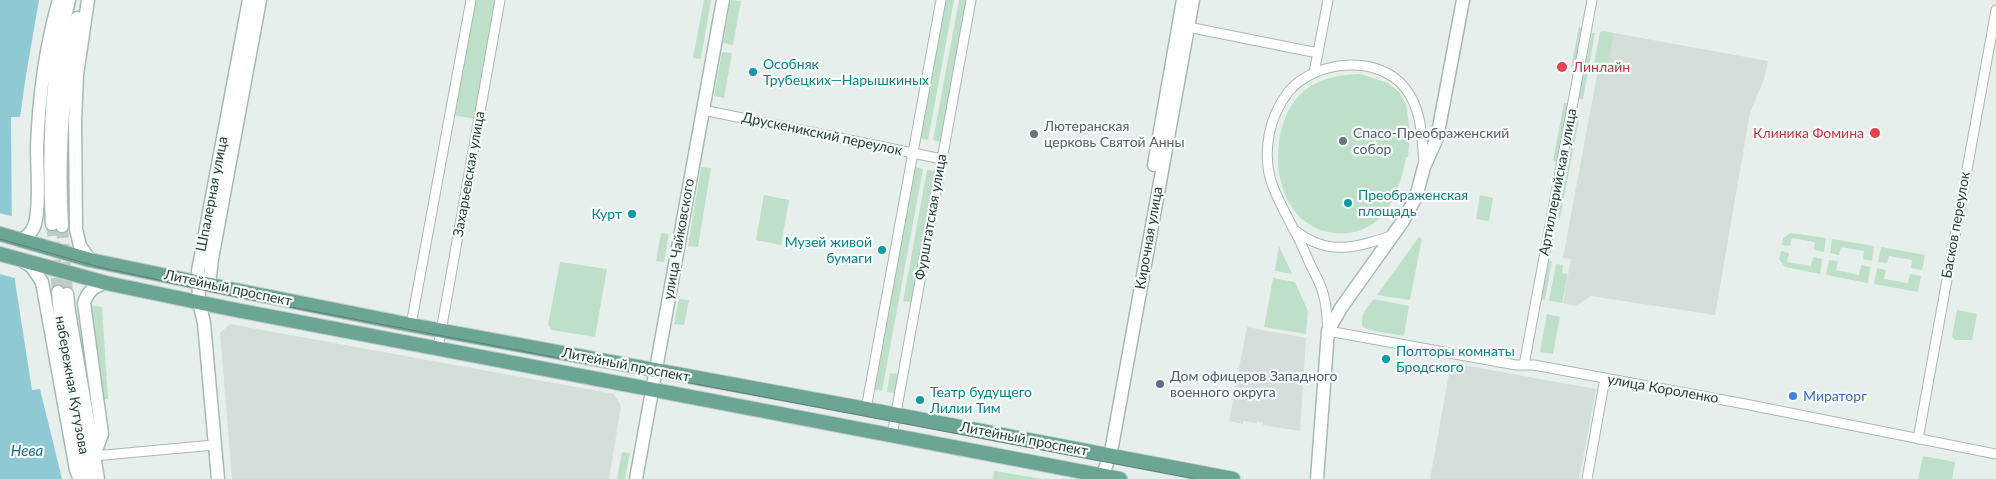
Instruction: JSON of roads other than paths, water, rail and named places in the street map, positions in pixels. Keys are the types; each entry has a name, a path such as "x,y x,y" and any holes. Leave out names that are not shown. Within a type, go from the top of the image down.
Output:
{"main road":[{"path":"21,240 30,235 36,219 37,147 42,78 49,36 59,0"},
{"path":"69,0 57,60 53,99 50,188 57,225 64,93 68,60 82,0"},
{"path":"88,0 77,75 74,121 76,229 80,246 90,260"},
{"name":"Шпалерная улица","path":"204,283 201,257 249,0"},
{"name":"Шпалерная улица","path":"218,479 204,323 199,301 212,259 260,0"},
{"name":"улица Чайковского","path":"636,479 723,0"},
{"name":"Кирочная улица","path":"1106,455 1183,0"},
{"name":"Кирочная улица","path":"1102,476 1193,0"},
{"path":"1317,479 1328,331 1341,308 1394,235 1416,197 1424,166 1437,138 1463,0"},
{"name":"Литейный проспект","path":"0,234 90,260 441,331 895,414 1233,479"},
{"name":"Литейный проспект","path":"0,254 106,283 1120,479"},
{"path":"20,260 32,267 42,282 76,470 80,479"},
{"path":"94,456 102,434 84,303 91,290 96,286 106,283"},
{"name":"набережная Кутузова","path":"88,479 60,314 63,293 69,312 98,479"}],"street":[{"path":"411,325 471,0"},
{"name":"Захарьевская улица","path":"438,348 500,0"},
{"name":"Фурштатская улица","path":"866,409 941,0"},
{"name":"Фурштатская улица","path":"892,435 971,0"},
{"path":"1314,73 1328,0"},
{"name":"Артиллерийская улица","path":"1524,365 1592,0"},
{"name":"Басков переулок","path":"1918,439 1996,10"},
{"path":"1188,27 1318,53"},
{"path":"1328,331 1324,297 1294,229 1278,201 1270,181 1267,164 1269,135 1279,105 1290,90 1314,73 1346,65 1378,70 1392,76 1405,87 1414,102 1421,130 1424,166"},
{"name":"Друскеникский переулок","path":"703,110 942,159"},
{"path":"1294,229 1308,240 1337,247 1362,245 1394,235"},
{"name":"улица Короленко","path":"1328,331 1605,378 1996,454"},
{"path":"1588,479 1605,378"},
{"path":"94,456 214,445"}],"water":[{"name":"Нева","path":"0,0 39,0 20,117 11,117 12,247 15,281 32,390 40,389 62,479 0,479"}],"tunnel":[{"path":"52,224 58,292"},
{"path":"62,226 67,294"}],"tram line":[{"path":"0,239 99,267 233,296 1195,479"}],"place":[{"name":"Линлайн","path":"1562,67"},
{"name":"Особняк Трубецких—Нарышкиных","path":"753,72"},
{"name":"Клиника Фомина","path":"1875,133"},
{"name":"Лютеранская церковь Святой Анны","path":"1034,134"},
{"name":"Спасо-Преображенский собор","path":"1343,141"},
{"name":"Преображенская площадь","path":"1348,203"},
{"name":"Курт","path":"632,214"},
{"name":"Музей живой бумаги","path":"882,250"},
{"name":"Полторы комнаты Бродского","path":"1386,359"},
{"name":"Дом офицеров Западного военного округа","path":"1160,384"},
{"name":"Мираторг","path":"1793,396"},
{"name":"Театр будущего Лилии Тим","path":"920,400"}]}
